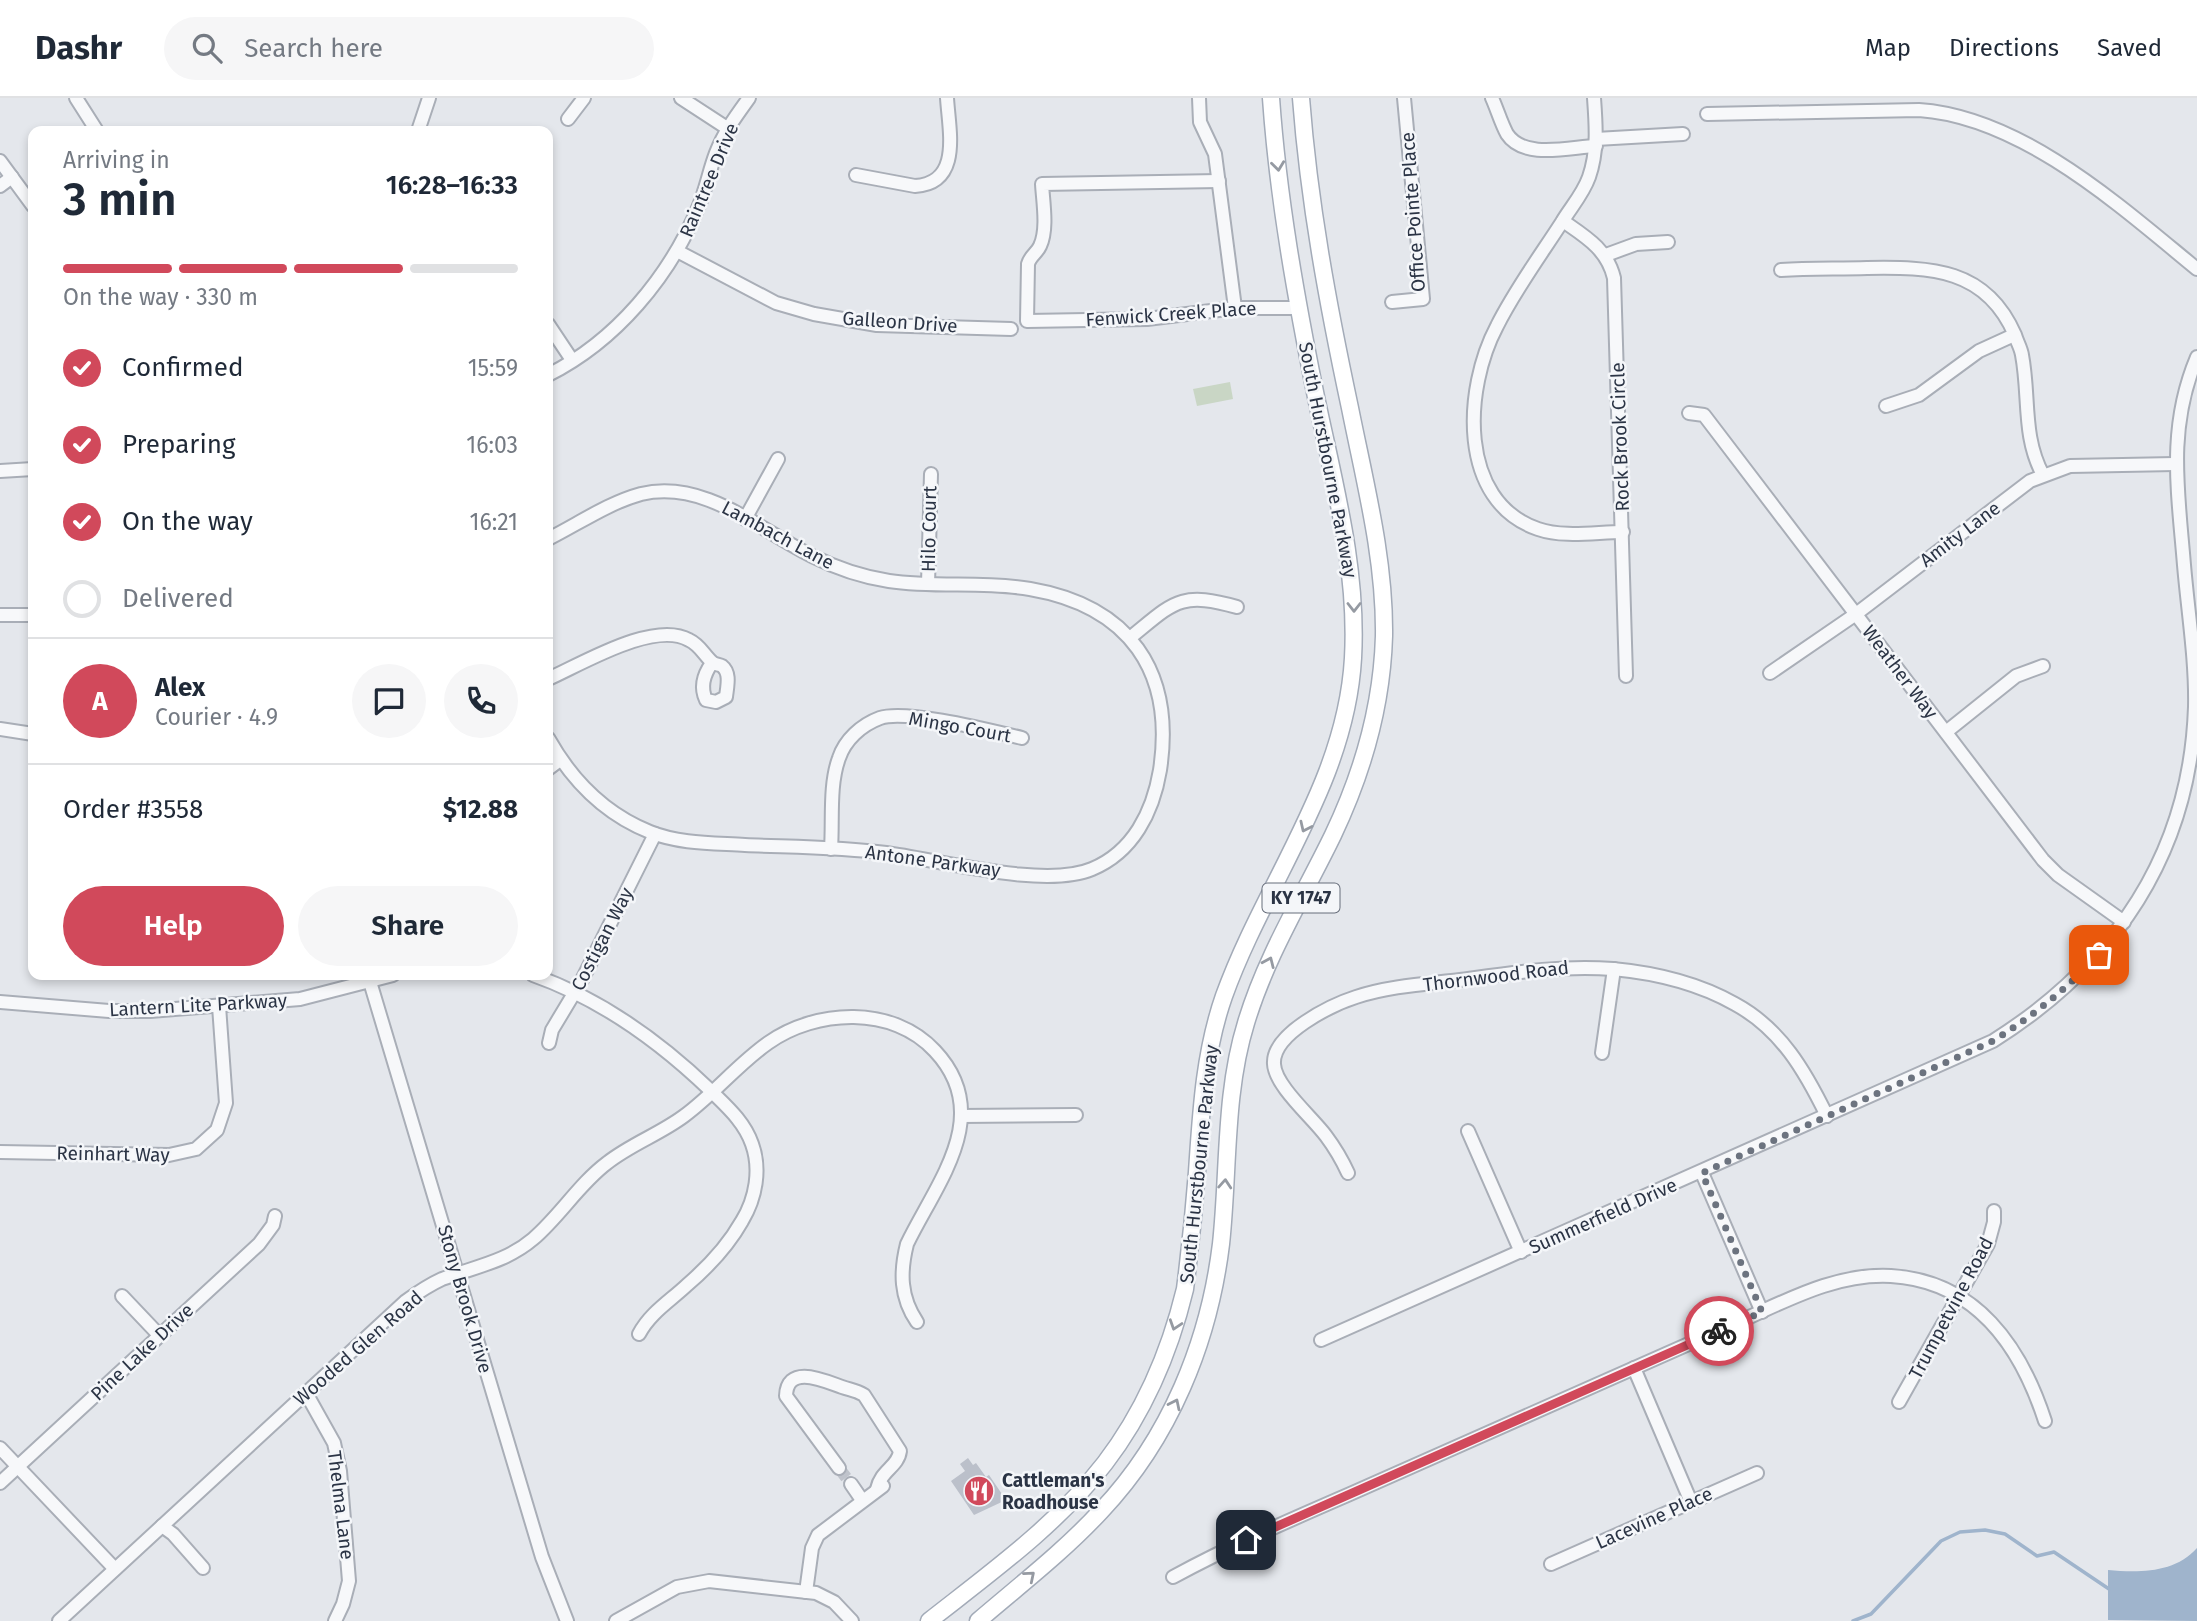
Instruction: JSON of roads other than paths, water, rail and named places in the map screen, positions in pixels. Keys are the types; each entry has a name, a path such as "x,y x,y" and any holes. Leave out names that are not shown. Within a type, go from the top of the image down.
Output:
{"main road":[{"name":"South Hurstbourne Parkway","path":"929,1621 1012,1556 1080,1492 1105,1463 1147,1395 1176,1324 1187,1275 1209,1049 1240,956 1321,792 1348,700 1353,661 1354,595 1348,548 1298,308 1271,98"},
{"name":"South Hurstbourne Parkway","path":"978,1621 1103,1510 1131,1477 1176,1403 1202,1338 1213,1297 1221,1242 1234,1074 1245,1024 1267,965 1350,797 1364,758 1374,715 1384,640 1380,565 1317,246 1301,98"}],"street":[{"path":"76,98 94,126"},
{"path":"420,126 429,98"},
{"path":"568,119 584,98"},
{"path":"681,98 727,128"},
{"name":"Raintree Drive","path":"553,372 629,314 662,275 700,205 715,155 727,128 749,98"},
{"path":"856,175 915,186 924,186 940,177 949,161 947,98"},
{"path":"1199,98 1200,122 1215,154 1235,308"},
{"name":"Office Pointe Place","path":"1392,302 1423,299 1404,98"},
{"path":"1492,98 1508,135 1519,145 1539,150 1683,134"},
{"path":"1594,98 1596,142 1588,179 1492,335 1478,383 1476,452 1484,480 1493,495 1508,511 1526,524 1555,533 1623,532"},
{"path":"1707,114 1919,110 1944,113 1983,124 2086,180 2197,268"},
{"path":"0,161 28,199"},
{"path":"0,186 12,177"},
{"name":"Fenwick Creek Place","path":"1219,181 1042,184 1043,232 1040,248 1034,252 1028,264 1027,321 1147,319 1235,308 1298,308"},
{"path":"1563,220 1606,255 1636,244 1668,242"},
{"name":"Galleon Drive","path":"677,251 776,303 814,314 877,325 1011,329"},
{"name":"Rock Brook Circle","path":"1606,255 1614,278 1626,676"},
{"path":"1782,270 1913,267 1941,271 1982,290 1999,306 2022,352 2029,439 2043,475"},
{"path":"553,332 572,360"},
{"path":"1886,406 1919,395 1979,351 2014,335"},
{"name":"Summerfield Drive","path":"1321,1340 1960,1058 2030,1018 2090,964 2124,922 2155,870 2171,833 2187,773 2193,737 2195,693 2190,563 2175,464 2181,405 2197,357"},
{"name":"Weather Way","path":"1689,413 1704,415 2043,860 2058,875 2124,922"},
{"path":"745,519 778,459"},
{"name":"Amity Lane","path":"1770,673 1856,614 2030,481 2070,466 2175,464"},
{"path":"0,471 28,469"},
{"name":"Hilo Court","path":"928,584 931,474"},
{"name":"Lambach Lane","path":"553,537 620,502 651,493 675,492 704,497 813,557 848,572 886,580 1008,586 1055,594 1094,610 1131,637"},
{"path":"1131,637 1172,604 1186,599 1213,600 1237,607"},
{"path":"0,615 28,615"},
{"path":"553,677 643,637 662,634 692,641 712,663"},
{"name":"Antone Parkway","path":"553,747 560,760 600,802 624,819 655,834 701,843 883,853 976,869 1048,876 1074,875 1109,861 1130,842 1142,823 1155,791 1161,764 1163,725 1157,693 1146,661 1131,637"},
{"path":"1946,732 2016,676 2043,666"},
{"name":"Mingo Court","path":"831,849 835,777 839,757 855,733 866,725 881,718 904,716 1022,738"},
{"path":"0,729 28,733"},
{"path":"553,765 560,760"},
{"name":"Costigan Way","path":"549,1043 552,1030 575,992 655,834"},
{"name":"Thornwood Road","path":"1348,1173 1327,1138 1279,1081 1274,1064 1282,1041 1319,1015 1356,998 1389,989 1549,969 1614,969 1682,982 1737,1004 1765,1025 1784,1044 1808,1078 1827,1116"},
{"path":"1602,1054 1614,969"},
{"name":"Lantern Lite Parkway","path":"0,1002 109,1011 150,1011 306,998 363,980"},
{"name":"Stony Brook Drive","path":"370,980 542,1557 566,1621"},
{"path":"545,980 575,992 661,1045 743,1125 753,1146 757,1175 751,1202 740,1224 714,1258 690,1283 648,1318 639,1334"},
{"name":"Reinhart Way","path":"0,1152 169,1155 188,1152 204,1144 221,1121 226,1103 219,1006"},
{"name":"Wooded Glen Road","path":"59,1621 406,1301 439,1281 506,1257 533,1239 607,1163 669,1126 780,1035 818,1021 859,1017 895,1024 933,1048 946,1065 955,1084 961,1131 955,1152 910,1237 904,1257 904,1300 917,1321"},
{"path":"961,1116 1076,1115"},
{"path":"1468,1131 1521,1252"},
{"path":"1702,1173 1762,1312"},
{"name":"Trumpetvine Road","path":"1899,1402 1992,1236 1994,1211"},
{"name":"Pine Lake Drive","path":"0,1483 259,1244 270,1231 275,1216"},
{"path":"1173,1577 1271,1529 1830,1282 1864,1276 1891,1276 1919,1281 1959,1298 1982,1313 2013,1348 2045,1421"},
{"path":"122,1296 159,1335"},
{"path":"1634,1368 1691,1502"},
{"path":"806,1592 812,1548 818,1535 882,1487 879,1478 897,1460 900,1451 863,1395 856,1390 812,1376 792,1381 786,1388 786,1396 839,1468"},
{"name":"Thelma Lane","path":"306,1393 334,1443 340,1471 349,1581 344,1604 335,1621"},
{"path":"0,1448 115,1569"},
{"name":"Lacevine Place","path":"1551,1563 1757,1473"},
{"path":"851,1484 862,1500"},
{"path":"162,1526 173,1534 203,1567"},
{"path":"617,1621 677,1587 696,1581 816,1593 834,1602 852,1621"}],"water":[{"path":"2197,1548 2197,1621 2108,1620 2108,1570 2144,1571 2167,1567"}],"waterway":[{"path":"1853,1621 1871,1614 1941,1541 1960,1532 1985,1530 2005,1534 2037,1556 2054,1552 2109,1589"}],"tunnel":[{"path":"839,1468 851,1484"}],"place":[{"name":"Cattleman's Roadhouse","path":"979,1491"}]}
